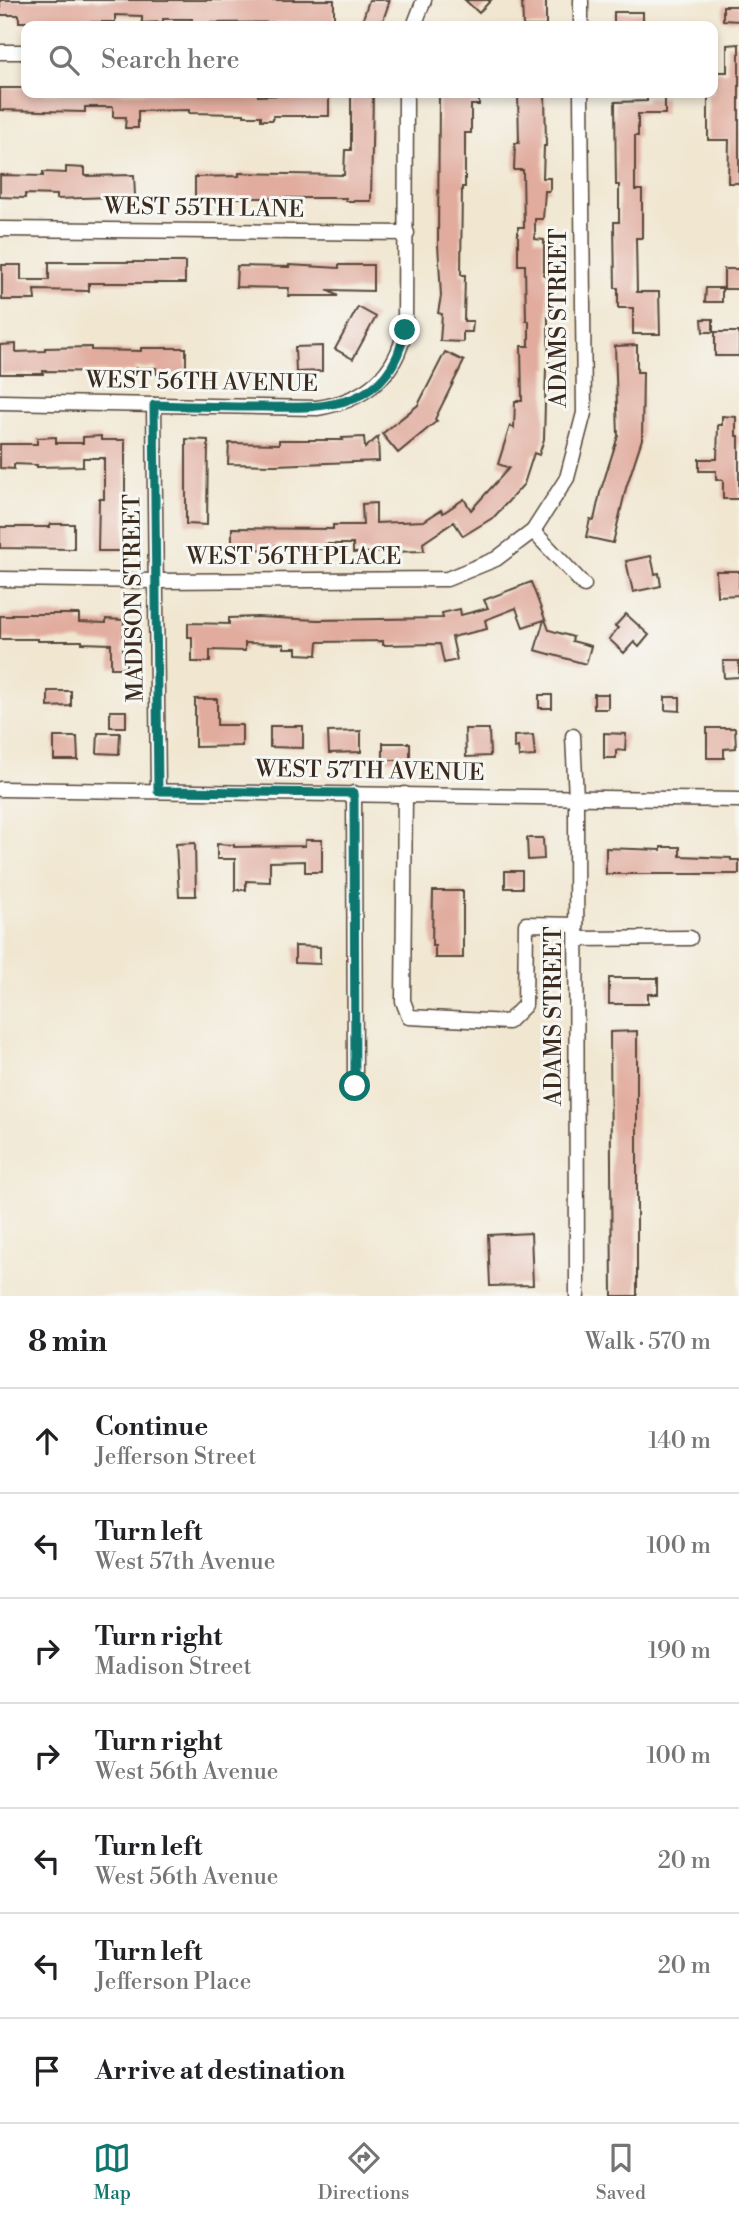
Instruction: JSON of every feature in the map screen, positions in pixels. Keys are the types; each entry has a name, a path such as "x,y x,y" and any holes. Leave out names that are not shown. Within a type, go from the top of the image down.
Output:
{"street":[{"path":"416,21 424,0"},
{"path":"580,0 581,21"},
{"path":"0,52 21,52"},
{"path":"406,98 407,233"},
{"name":"ADAMS STREET","path":"533,531 567,478 584,413 581,98"},
{"name":"WEST 55TH LANE","path":"0,229 407,233"},
{"name":"WEST 56TH AVENUE","path":"0,402 317,408 353,400 370,390 398,356 405,330 407,233"},
{"name":"MADISON STREET","path":"154,405 158,791"},
{"path":"533,531 584,585"},
{"name":"WEST 56TH PLACE","path":"0,579 447,579 496,559 533,531"},
{"name":"ADAMS STREET","path":"573,736 577,932 577,1296"},
{"name":"WEST 57TH AVENUE","path":"0,789 739,800"},
{"path":"354,793 355,1086"},
{"path":"405,794 403,1001 409,1017 508,1022 524,1004 526,924 577,932 690,938"}],"building":[{"path":"0,0 334,0 334,21 142,21 142,16 115,15 115,21 19,22 19,15 0,15"},
{"path":"369,0 390,0 383,21 362,21"},
{"path":"465,0 491,0 479,13"},
{"path":"522,0 546,0 546,21 523,21"},
{"path":"723,6 739,6 739,21 723,20"},
{"path":"614,12 643,12 643,21 614,21"},
{"path":"739,44 739,183 728,183 729,140 708,140 708,98 718,98 718,72 727,72 727,45"},
{"path":"0,88 21,88 21,98 329,98 329,116 273,116 273,120 261,120 261,116 244,114 189,113 189,110 138,111 138,128 125,128 126,117 113,117 113,107 85,107 85,112 0,110"},
{"path":"351,98 373,98 371,201 346,201 346,198 195,198 195,177 239,176 239,173 344,175 345,150 351,150"},
{"path":"439,98 479,98 479,105 471,105 471,133 465,133 461,275 465,275 464,321 473,321 472,332 463,332 463,342 440,341 442,314 438,313 441,296 438,244"},
{"path":"518,98 545,98 546,146 543,178 550,178 550,191 545,191 543,219 535,219 535,239 544,240 549,368 546,368 544,439 539,455 534,453 524,484 494,517 463,536 454,522 423,543 424,551 353,553 353,544 325,544 325,549 306,549 306,545 276,545 276,549 232,550 232,528 333,529 333,525 363,525 362,504 376,503 376,523 424,521 441,510 443,513 464,499 471,510 509,468 498,464 510,426 514,428 515,401 522,401 521,346 529,346 525,265 518,265 518,227 524,227 523,170 514,170 515,143 519,143"},
{"path":"647,98 665,98 665,114 638,114 638,136 635,136 635,190 642,190 642,238 636,238 637,292 659,292 660,334 633,334 633,308 618,308 618,288 615,288 614,222 619,222 619,185 616,185 615,102 647,101"},
{"path":"66,167 85,168 85,176 134,175 135,196 57,199 57,195 25,194 25,198 0,197 0,175 43,176 43,172 66,173"},
{"path":"49,262 185,262 185,283 89,283 89,291 34,290 35,300 2,300 2,265 21,265 21,280 49,280"},
{"path":"339,265 373,265 373,291 327,290 338,296 288,296 289,288 236,287 237,266 339,268"},
{"path":"724,269 739,269 739,289 724,289"},
{"path":"706,288 722,288 722,302 705,302"},
{"path":"358,307 376,317 353,359 335,349"},
{"path":"702,319 713,319 713,332 703,332"},
{"path":"715,332 739,332 739,356 715,356"},
{"path":"16,344 16,352 45,351 45,348 91,347 91,350 141,351 141,348 186,348 186,374 157,374 156,368 135,368 135,372 43,371 43,374 0,374 0,345"},
{"path":"637,345 637,372 643,372 642,439 626,488 613,543 586,537 590,519 594,520 618,436 615,346"},
{"path":"322,346 322,371 296,372 295,347"},
{"path":"445,352 464,361 435,419 437,421 398,453 382,434 418,405"},
{"path":"722,416 736,417 736,436 739,436 739,499 723,499 723,480 716,480 716,471 699,471 699,459 717,459 718,425 722,425"},
{"path":"101,436 101,440 125,440 125,551 98,551 99,499 104,499 104,458 83,458 83,466 37,467 14,464 14,469 0,468 0,444 37,444 37,438 56,437 56,443 83,443 83,437"},
{"path":"364,437 365,448 378,437 379,461 228,464 229,443 279,444 279,440 343,440 342,438"},
{"path":"186,439 208,440 207,525 186,524"},
{"path":"50,524 74,524 74,549 0,548 0,527 50,527"},
{"path":"651,556 655,574 659,573 661,586 633,592 626,561"},
{"path":"716,571 739,571 739,595 717,596"},
{"path":"531,582 549,630 591,646 586,664 535,650 544,620 523,627 516,608 485,620 487,629 452,637 457,660 444,663 440,644 383,645 383,641 318,642 317,655 297,654 297,648 284,648 284,644 245,643 245,651 210,650 210,662 192,662 192,637 188,637 188,623 229,624 229,618 257,617 318,620 443,618 442,613 460,609 461,615 488,608 484,600"},
{"path":"79,614 79,622 106,623 106,619 124,620 123,653 126,653 126,668 111,668 111,644 0,639 0,616"},
{"path":"626,614 649,635 639,647 634,642 624,653 609,639 618,628 615,626"},
{"path":"723,661 739,661 739,677 724,678"},
{"path":"48,691 71,691 71,706 48,707"},
{"path":"594,694 608,694 608,709 594,709"},
{"path":"539,695 552,695 552,708 539,708"},
{"path":"665,697 680,697 680,711 665,710"},
{"path":"195,699 217,699 217,725 242,725 242,746 195,747"},
{"path":"110,711 126,711 126,727 110,727"},
{"path":"270,726 303,726 303,748 270,747"},
{"path":"707,728 735,728 736,748 724,749 724,758 707,758"},
{"path":"465,729 489,729 490,756 466,757"},
{"path":"361,731 361,752 329,753 328,732"},
{"path":"98,733 120,733 119,754 97,753"},
{"path":"604,733 626,734 625,751 616,750 616,758 604,758"},
{"path":"533,735 535,756 519,757 518,747 514,748 514,736"},
{"path":"54,737 77,737 78,760 54,760"},
{"path":"383,743 410,743 410,760 383,760"},
{"path":"527,838 543,838 544,859 528,860"},
{"path":"305,840 322,840 322,872 305,872 305,861 270,862 270,882 246,881 246,890 235,890 235,859 217,859 217,844 234,847 305,846"},
{"path":"195,843 196,896 179,896 176,844"},
{"path":"661,847 680,847 680,856 739,860 739,874 606,874 606,848 661,850"},
{"path":"505,871 522,871 522,888 505,888"},
{"path":"433,891 463,891 463,958 435,958 435,946 432,946"},
{"path":"295,946 320,947 320,964 295,963"},
{"path":"609,978 658,978 658,994 648,994 648,1004 609,1004"},
{"path":"637,1031 637,1296 612,1296 610,1032"},
{"path":"531,1233 533,1285 490,1286 488,1235"}],"route":[{"path":"355,1086 354,793 158,791 154,405 333,406 353,400 370,390 381,379 398,356 405,330"}]}
